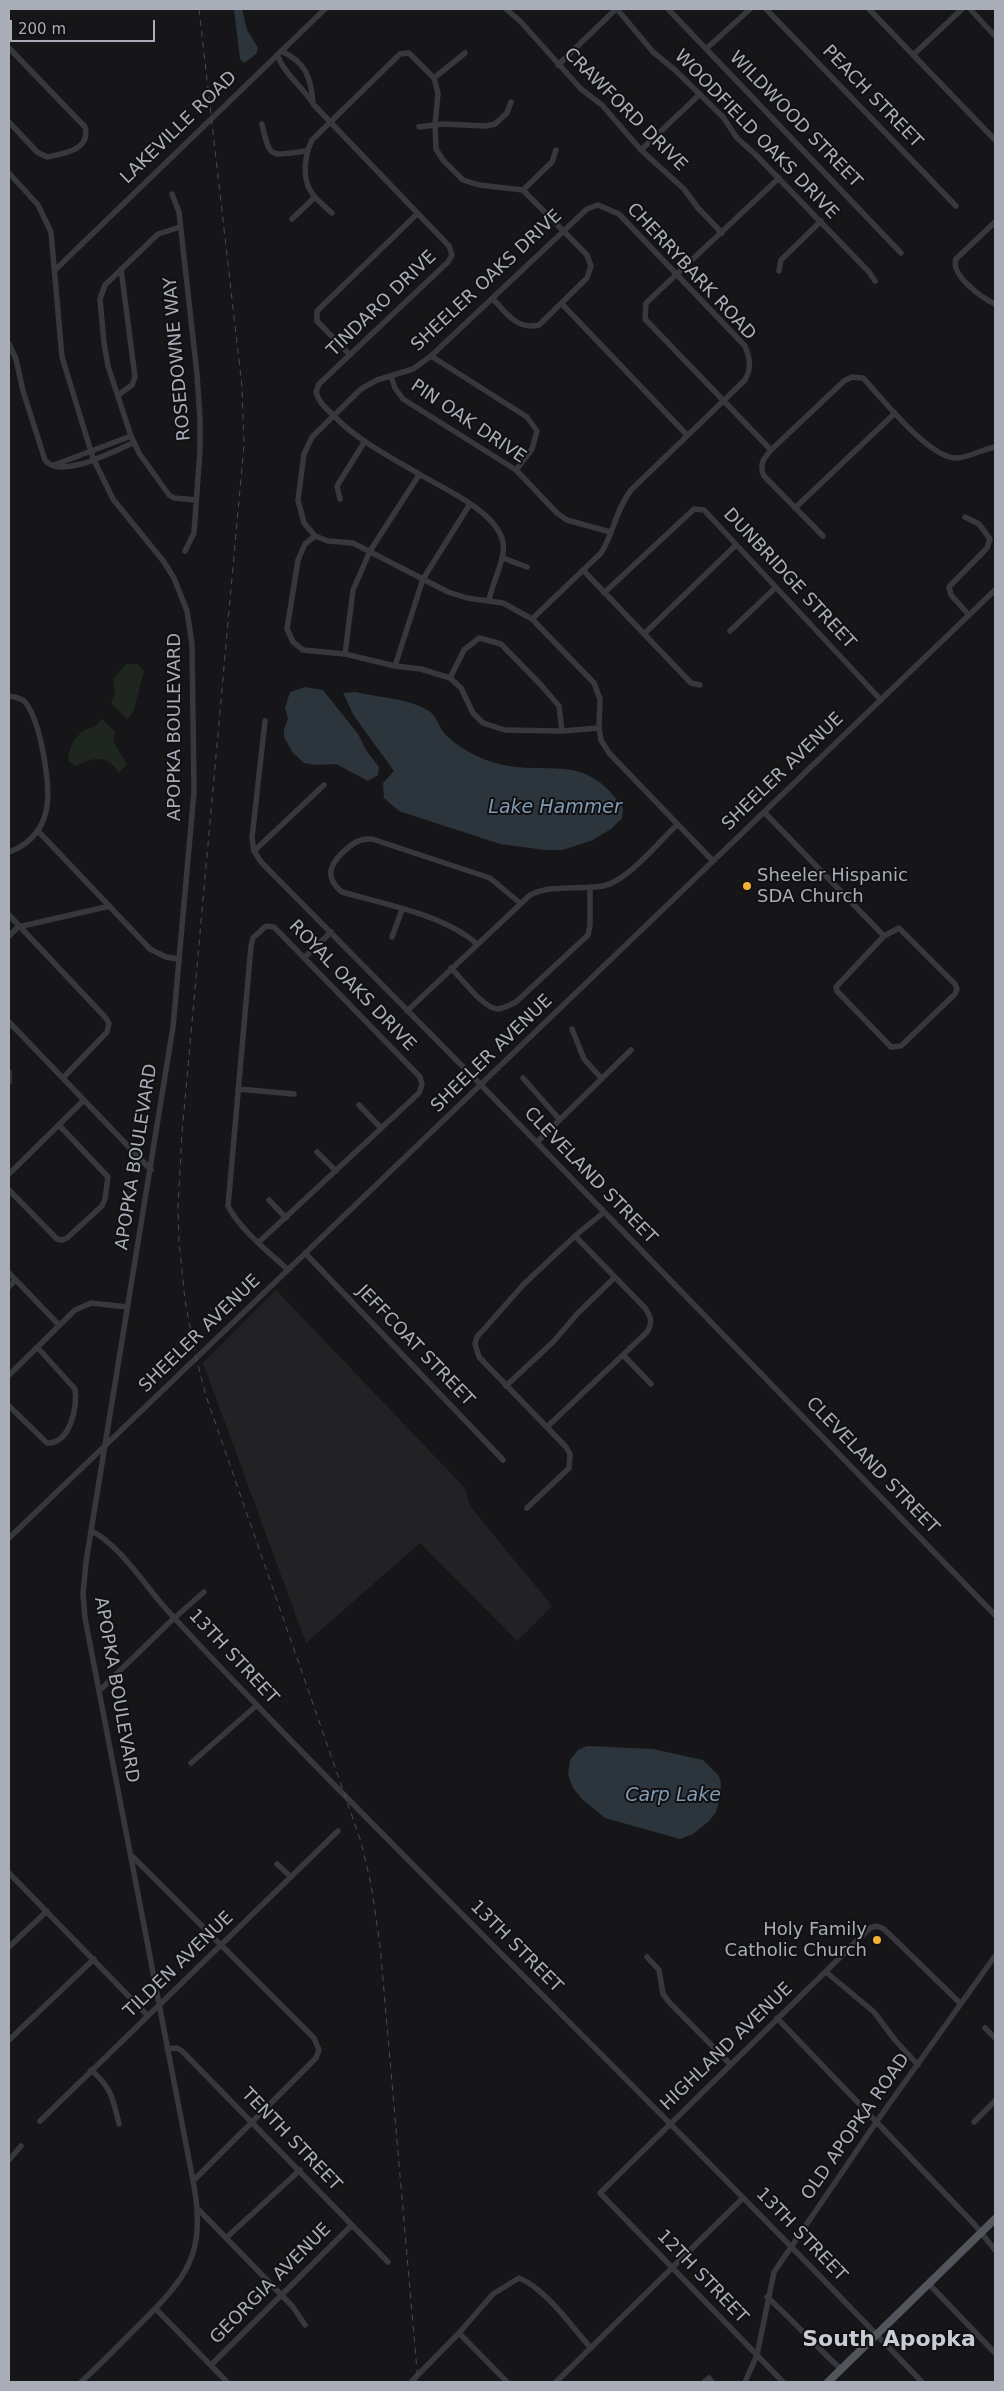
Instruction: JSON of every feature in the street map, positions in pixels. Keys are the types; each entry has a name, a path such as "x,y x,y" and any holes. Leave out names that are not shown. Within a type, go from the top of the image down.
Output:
{"main road":[{"path":"828,2382 995,2220"}],"street":[{"name":"LAKEVILLE ROAD","path":"55,270 325,9"},
{"name":"CRAWFORD DRIVE","path":"506,9 581,89 602,105 641,150 684,189 698,208 722,233"},
{"path":"558,64 616,9"},
{"name":"WOODFIELD OAKS DRIVE","path":"616,9 653,52 700,94 723,118 737,138 821,221 869,272 875,281"},
{"name":"WILDWOOD STREET","path":"668,9 901,253"},
{"path":"706,48 750,9"},
{"name":"PEACH STREET","path":"766,9 956,206"},
{"path":"869,9 995,140"},
{"path":"914,55 962,9"},
{"path":"970,9 995,36"},
{"path":"9,48 85,127 86,140 74,150 47,156 37,152 9,122"},
{"path":"279,53 292,56 305,70 310,79 314,105"},
{"name":"TINDARO DRIVE","path":"279,53 282,66 307,94 314,105 449,246 452,255 448,262 319,384 316,392 318,401 334,416"},
{"path":"332,213 309,189 306,176 306,151 312,140 329,122 400,54 409,53 434,78 438,93 435,125 436,149 463,180 479,185 523,190 586,256 591,266 587,278 539,325 528,327 517,324 493,299"},
{"path":"434,78 465,54"},
{"path":"641,150 700,94"},
{"path":"419,127 435,125 486,126 495,124 507,113 511,102"},
{"path":"262,124 267,148 271,153 276,155 306,151"},
{"path":"523,190 552,162 556,150"},
{"name":"APOPKA BOULEVARD","path":"9,173 34,200 44,215 52,237 58,328 62,356 93,458 113,498 170,570 182,595 189,621 192,644 194,780 168,1062 91,1531 83,1594 99,1691 198,2209 197,2237 190,2262 179,2283 85,2381"},
{"path":"771,450 645,319 646,303 779,178"},
{"name":"ROSEDOWNE WAY","path":"172,194 176,202 180,227 197,374 200,419 200,450 194,533 185,551"},
{"path":"292,219 316,197"},
{"name":"SHEELER OAKS DRIVE","path":"315,536 304,523 298,500 304,454 312,437 361,389 378,380 413,369 431,356 587,209 598,205 606,207"},
{"name":"CHERRYBARK ROAD","path":"606,207 619,214 745,346 751,360 750,371 745,380 724,400"},
{"path":"350,356 317,321 317,311 417,214"},
{"path":"779,271 781,260 821,221"},
{"path":"995,222 956,259 954,265 956,271 974,291 995,304"},
{"path":"180,227 158,234 105,284 100,299 104,343 118,395 134,443 169,495 174,498 196,500"},
{"path":"118,395 128,390 135,377 121,269"},
{"path":"562,304 687,435"},
{"path":"9,344 16,359 23,391 45,460 50,466 70,468 134,443"},
{"path":"431,356 527,417 536,431 535,444 516,470"},
{"name":"PIN OAK DRIVE","path":"391,376 395,388 403,399 516,470 557,513 567,520 610,532"},
{"path":"823,536 764,476 761,469 763,458 844,381 852,377 862,378 930,447 945,456 959,458 982,449 995,447"},
{"path":"532,619 601,553 620,505 631,490 724,400"},
{"path":"795,508 895,412"},
{"path":"334,416 364,440 419,475 470,504 492,522 500,534 503,544 503,558 491,585 489,601"},
{"path":"50,466 58,465 131,436"},
{"path":"340,499 337,486 364,440"},
{"path":"345,654 353,590 370,551 419,475"},
{"path":"395,666 423,579 470,504"},
{"name":"DUNBRIDGE STREET","path":"604,593 694,509 704,510 881,700"},
{"path":"965,517 979,524 990,539 987,548 949,587 951,595 969,615"},
{"path":"599,728 562,731 505,730 483,724 474,713 461,688 450,678 422,669 395,666 345,654 303,650 293,642 287,629 298,560 305,544 315,536 328,541 353,543 423,579 467,598 503,603 532,619 594,683 600,699 599,728 601,740 609,753 713,861"},
{"path":"644,634 736,545"},
{"path":"503,558 527,567"},
{"path":"583,570 691,683 700,685"},
{"path":"730,631 776,587"},
{"name":"SHEELER AVENUE","path":"9,1538 995,590"},
{"path":"450,678 464,650 479,638 501,644 559,706 562,731"},
{"path":"9,696 19,698 27,704 41,742 48,785 48,805 38,831 22,846 9,852"},
{"path":"254,851 252,838 266,721"},
{"path":"254,851 324,785"},
{"path":"764,812 884,936"},
{"path":"407,1011 520,903 539,891 590,887 614,882 625,875 677,825"},
{"path":"38,831 150,948 166,957 179,959"},
{"path":"477,944 455,927 342,892 330,879 330,870 333,862 355,841 362,838 372,839 490,878 520,903"},
{"name":"CLEVELAND STREET","path":"254,851 261,862 481,1085 995,1615"},
{"path":"451,968 486,1005 496,1009 516,1002 588,935 590,924 590,887"},
{"path":"9,936 18,926 110,906"},
{"path":"392,937 402,910"},
{"path":"9,915 109,1023 107,1032 63,1078"},
{"name":"ROYAL OAKS DRIVE","path":"258,1242 419,1093 422,1085 420,1077 274,927 266,926 253,938 228,1206 233,1216 258,1242 288,1270"},
{"path":"898,928 903,930 955,984 957,989 955,994 901,1046 895,1048 891,1047 837,992 836,986 884,936 898,928"},
{"path":"304,958 331,932"},
{"path":"9,1022 151,1170"},
{"path":"572,1029 584,1059 602,1080"},
{"path":"536,1142 631,1050"},
{"path":"9,1072 9,1082"},
{"path":"524,1078 560,1120"},
{"path":"238,1089 294,1094"},
{"path":"9,1174 84,1100"},
{"path":"359,1105 381,1128"},
{"path":"9,1190 57,1239 62,1240 67,1238 102,1206 106,1199 108,1177 59,1125"},
{"path":"318,1152 336,1171"},
{"path":"269,1200 286,1218"},
{"path":"527,1508 564,1474 571,1462 566,1447 479,1357 475,1344 477,1337 524,1284 575,1236 604,1212"},
{"path":"547,1428 648,1332 651,1319 645,1308 575,1236"},
{"name":"JEFFCOAT STREET","path":"305,1253 503,1460"},
{"path":"9,1273 59,1325"},
{"path":"506,1386 554,1341 577,1314 615,1277"},
{"path":"9,1287 15,1280"},
{"path":"9,1375 75,1310 92,1303 128,1307"},
{"path":"9,1406 47,1443 56,1442 71,1425 76,1395 75,1389 37,1347"},
{"path":"623,1355 651,1384"},
{"name":"13TH STREET","path":"91,1531 102,1538 139,1575 175,1618 257,1705 922,2382"},
{"path":"99,1691 204,1592"},
{"path":"191,1764 257,1705"},
{"name":"TILDEN AVENUE","path":"40,2120 338,1831"},
{"path":"131,1855 314,2038 319,2050 316,2058 193,2181"},
{"path":"277,1864 292,1877"},
{"path":"9,1873 148,2016"},
{"path":"9,1947 47,1911"},
{"name":"HIGHLAND AVENUE","path":"600,2192 870,1928 877,1926 884,1928 960,2003"},
{"name":"OLD APOPKA ROAD","path":"745,2382 757,2355 767,2297 774,2272 877,2121 995,1956"},
{"path":"647,1957 659,1970 663,1994 730,2064"},
{"path":"9,2040 94,1959"},
{"path":"826,1972 874,2012 895,2040 918,2065"},
{"path":"778,2018 877,2121 995,2250"},
{"path":"985,2028 995,2038"},
{"name":"TENTH STREET","path":"167,2049 180,2049 388,2262"},
{"path":"91,2070 104,2081 112,2093 119,2124"},
{"path":"974,2122 995,2101"},
{"path":"9,2160 21,2146"},
{"path":"226,2238 300,2170"},
{"name":"12TH STREET","path":"600,2192 783,2382"},
{"path":"556,2382 743,2198"},
{"path":"198,2209 300,2314 305,2325"},
{"name":"GEORGIA AVENUE","path":"210,2365 352,2225"},
{"path":"410,2382 459,2333 493,2294 519,2278 528,2282 556,2309 591,2348"},
{"path":"929,2284 995,2353"},
{"path":"767,2297 793,2319 807,2338 841,2369"},
{"path":"156,2309 227,2382"},
{"path":"459,2333 507,2382"}],"shaded area":[{"path":"126,664 138,664 144,672 133,712 127,720 111,703 115,692 113,679"},
{"path":"102,719 115,732 113,741 127,764 119,773 115,767 105,760 94,759 76,766 69,762 71,746 76,738 85,730 94,727"},
{"path":"276,1290 465,1488 470,1506 552,1606 517,1641 420,1543 306,1643 203,1363"}],"water":[{"path":"234,9 242,9 247,30 258,48 256,54 244,63 240,59"},
{"path":"305,687 323,690 358,734 366,750 379,767 378,775 368,781 336,764 316,765 304,763 293,753 284,737 284,729 288,719 285,708 290,692"},
{"name":"Lake Hammer","path":"356,692 412,703 429,711 444,733 453,741 469,752 486,760 506,766 576,771 592,777 608,789 623,808 622,818 611,829 593,840 563,850 545,850 500,844 399,811 384,798 383,783 394,771 354,716 343,693"},
{"name":"Carp Lake","path":"587,1746 653,1749 703,1760 719,1776 721,1783 720,1798 716,1812 709,1821 693,1834 680,1839 605,1818 582,1799 573,1788 568,1774 570,1760 578,1750"}],"railway":[{"path":"199,9 242,387 244,445 182,1133 178,1207 179,1242 185,1300 194,1349 206,1396 361,1842 371,1884 380,1945 418,2382"}],"place":[{"name":"Sheeler Hispanic SDA Church","path":"747,886"},
{"name":"Holy Family Catholic Church","path":"877,1940"}],"district":[{"name":"South Apopka","path":"889,2340"}]}
